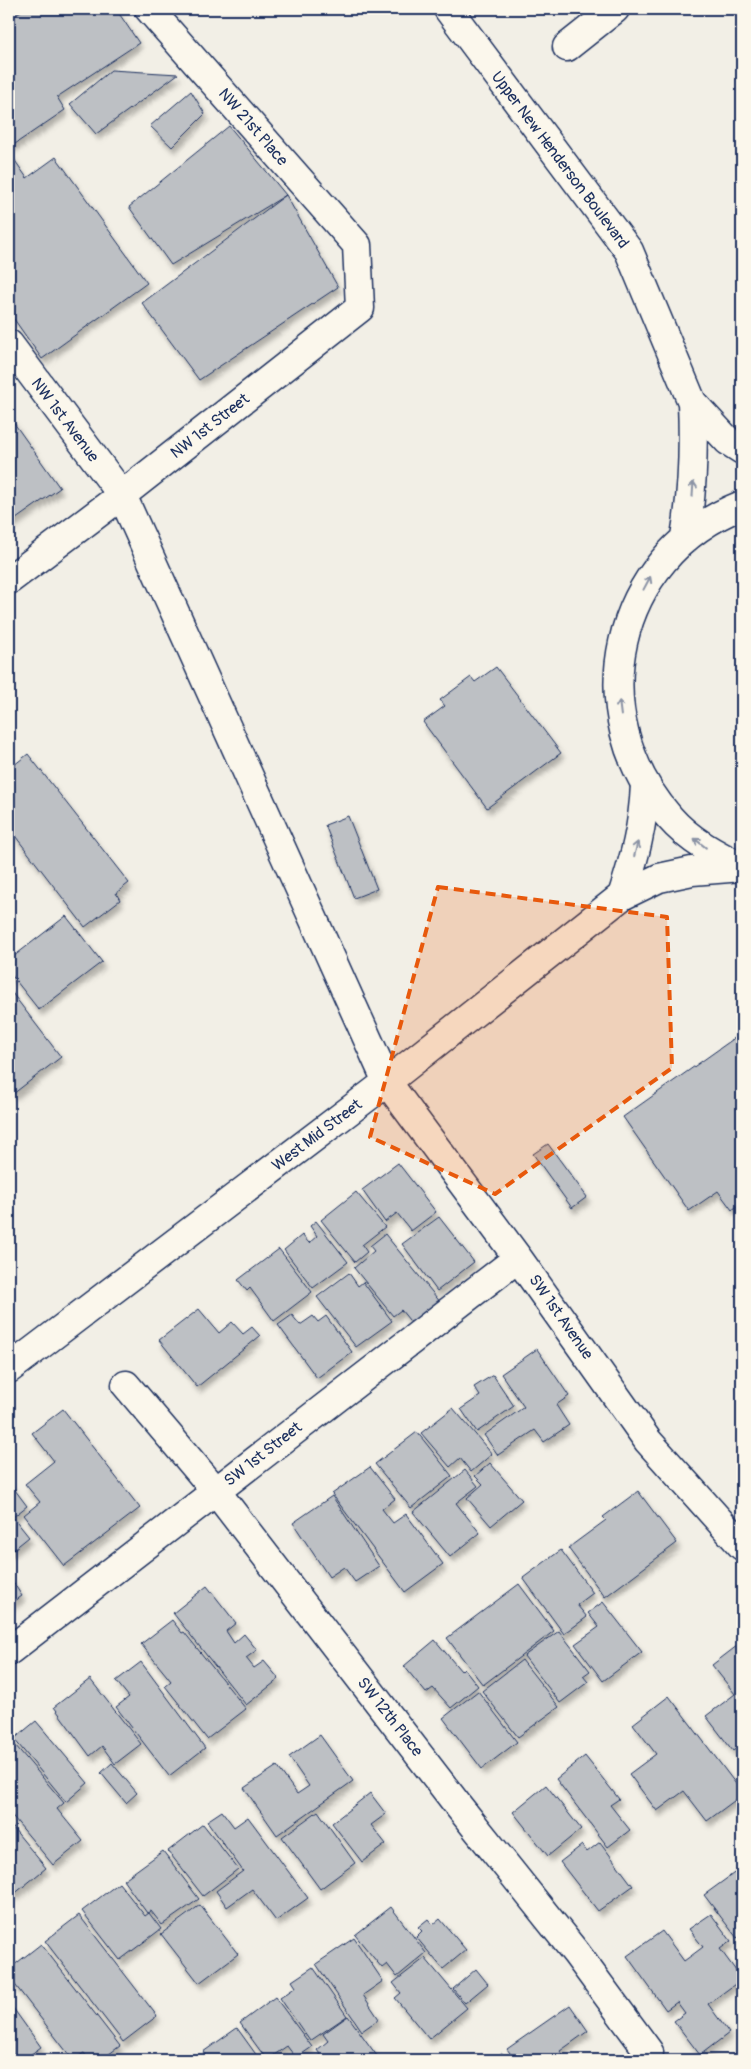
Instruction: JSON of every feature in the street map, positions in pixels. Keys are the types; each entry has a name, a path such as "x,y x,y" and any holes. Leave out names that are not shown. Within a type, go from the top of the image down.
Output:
{"street":[{"name":"NW 21st Place","path":"149,9 357,245"},
{"name":"Upper New Henderson Boulevard","path":"448,9 628,251 692,402 728,441 742,450"},
{"path":"566,47 615,9"},
{"name":"NW 1st Street","path":"9,580 122,495 360,308 357,245"},
{"name":"NW 1st Avenue","path":"9,344 122,495 387,1082"},
{"name":"Upper New Henderson Boulevard","path":"685,537 693,494 692,402"},
{"path":"742,505 722,513 685,537 649,578 626,627 617,681 623,735 645,785 671,819 704,847 742,867"},
{"path":"622,896 636,853 643,822 645,785"},
{"name":"West Mid Street","path":"9,1369 387,1082 622,896 659,878 692,871 742,867"},
{"name":"SW 1st Avenue","path":"387,1082 518,1258 648,1440 742,1546"},
{"name":"SW 1st Street","path":"9,1651 215,1490 518,1258"},
{"name":"SW 12th Place","path":"126,1385 215,1490 454,1800 576,1953 649,2052"}],"highlighted area":[{"path":"438,887 667,917 672,1068 495,1194 370,1137"}],"building":[{"path":"24,9 116,9 139,43 57,97 65,110 9,148 9,19"},
{"path":"111,70 178,74 96,134 70,104"},
{"path":"191,91 205,114 172,147 150,126"},
{"path":"229,126 286,195 171,265 129,207"},
{"path":"9,152 27,178 56,157 147,283 42,359 9,312"},
{"path":"286,195 338,287 199,380 142,303"},
{"path":"9,416 60,488 9,524"},
{"path":"496,667 561,753 487,808 423,722 445,706 440,700 471,677 475,682"},
{"path":"28,754 129,883 116,893 120,900 85,927 9,828 9,769"},
{"path":"348,816 377,889 354,898 325,825"},
{"path":"66,916 102,962 39,1010 9,972 9,960"},
{"path":"9,989 61,1057 13,1094 9,1089"},
{"path":"736,1037 742,1046 742,1203 732,1210 718,1191 689,1211 623,1117"},
{"path":"548,1144 587,1197 572,1208 533,1154"},
{"path":"398,1163 436,1212 411,1231 397,1213 385,1222 362,1190"},
{"path":"356,1192 385,1227 362,1245 367,1252 355,1262 321,1220"},
{"path":"439,1217 474,1262 437,1291 402,1244"},
{"path":"316,1221 348,1262 313,1288 284,1250 302,1235 309,1243 317,1236 310,1226"},
{"path":"385,1234 441,1303 413,1325 401,1310 393,1316 354,1268 374,1251 370,1246"},
{"path":"279,1249 312,1292 274,1321 250,1288 247,1291 238,1280"},
{"path":"349,1273 358,1286 363,1282 392,1321 356,1347 317,1297"},
{"path":"199,1309 219,1333 232,1322 243,1334 252,1327 260,1336 197,1387 159,1340"},
{"path":"292,1315 300,1325 313,1316 318,1322 326,1316 352,1352 317,1378 278,1325"},
{"path":"537,1349 569,1396 556,1405 569,1425 544,1442 535,1430 498,1455 484,1435 524,1407 501,1374"},
{"path":"493,1375 514,1406 477,1432 461,1409 480,1396 474,1387"},
{"path":"453,1408 492,1454 471,1472 460,1458 450,1467 421,1433"},
{"path":"63,1409 140,1508 64,1566 24,1515 40,1502 25,1484 54,1461 32,1433"},
{"path":"417,1432 452,1476 411,1508 375,1464"},
{"path":"490,1463 522,1500 491,1526 467,1498 483,1484 475,1476"},
{"path":"370,1467 395,1499 382,1509 393,1523 406,1514 443,1564 405,1592 332,1494"},
{"path":"465,1470 478,1486 456,1503 480,1533 450,1557 413,1512"},
{"path":"9,1482 27,1506 13,1517 29,1537 9,1553"},
{"path":"638,1491 677,1543 605,1597 568,1548 606,1520 603,1517"},
{"path":"332,1496 379,1566 355,1582 344,1567 329,1577 293,1523"},
{"path":"561,1550 593,1593 577,1605 587,1617 564,1634 523,1578"},
{"path":"9,1576 22,1596 9,1605"},
{"path":"519,1584 554,1631 483,1685 447,1638"},
{"path":"207,1586 236,1623 226,1631 234,1643 244,1634 257,1650 246,1658 254,1668 264,1661 279,1679 246,1705 173,1613"},
{"path":"603,1602 642,1652 603,1681 575,1644 599,1627 588,1613"},
{"path":"172,1620 182,1633 184,1632 246,1709 207,1739 165,1686 171,1681 141,1644"},
{"path":"559,1631 590,1671 583,1676 588,1682 560,1703 524,1656"},
{"path":"435,1640 461,1671 464,1668 478,1686 451,1708 433,1688 426,1693 404,1666"},
{"path":"742,1642 742,1744 733,1751 706,1716 735,1694 712,1665"},
{"path":"522,1660 559,1707 518,1737 482,1691"},
{"path":"141,1662 205,1748 169,1776 116,1707 129,1697 116,1681"},
{"path":"90,1679 141,1744 115,1764 102,1746 90,1756 54,1707"},
{"path":"478,1691 517,1742 482,1769 443,1718"},
{"path":"669,1696 742,1792 742,1795 707,1821 684,1791 657,1811 629,1774 656,1754 633,1724"},
{"path":"36,1721 88,1783 66,1802 14,1739"},
{"path":"320,1735 353,1781 277,1835 244,1788 277,1766 297,1794 309,1786 289,1757"},
{"path":"10,1739 64,1803 57,1809 83,1841 53,1865 9,1812"},
{"path":"585,1756 619,1799 610,1805 630,1830 608,1847 556,1779"},
{"path":"112,1763 137,1793 126,1803 101,1773"},
{"path":"546,1785 581,1829 548,1856 513,1812"},
{"path":"370,1793 386,1814 371,1825 386,1844 362,1862 332,1823"},
{"path":"222,1811 234,1827 248,1817 308,1898 276,1921 252,1889 227,1907 216,1891 243,1871 207,1821"},
{"path":"318,1811 355,1863 320,1889 282,1837"},
{"path":"9,1823 46,1868 13,1895 9,1890"},
{"path":"203,1824 238,1869 203,1896 168,1851"},
{"path":"600,1842 633,1886 598,1911 560,1862 582,1845 587,1852"},
{"path":"163,1851 199,1899 162,1925 151,1911 147,1913 123,1880"},
{"path":"737,1871 742,1878 742,1934 737,1938 704,1895"},
{"path":"119,1883 145,1916 149,1913 161,1929 120,1960 82,1911"},
{"path":"200,1905 238,1954 199,1983 161,1934"},
{"path":"391,1907 426,1953 397,1977 387,1964 382,1968 355,1935"},
{"path":"711,1914 731,1941 720,1949 742,1979 708,2004 729,2033 700,2055 674,2021 685,2013 677,2002 666,2010 627,1956 662,1931 684,1961 703,1947 689,1929"},
{"path":"79,1915 157,2016 123,2042 45,1941"},
{"path":"428,1919 433,1925 440,1919 466,1950 443,1969 416,1937 422,1931 418,1927"},
{"path":"354,1938 383,1981 363,1995 379,2019 362,2031 316,1964"},
{"path":"41,1944 120,2046 101,2060 89,2060 84,2053 73,2060 9,1977 9,1969"},
{"path":"425,1958 467,2008 429,2039 395,1998 401,1993 393,1983"},
{"path":"313,1967 347,2016 310,2041 280,1998 296,1987 292,1981"},
{"path":"476,1969 488,1984 465,2003 453,1989"},
{"path":"275,1997 312,2047 296,2058 287,2046 267,2060 240,2023"},
{"path":"570,2005 588,2031 560,2051 566,2060 515,2060 507,2049"},
{"path":"13,2008 41,2047 23,2060 9,2059 9,2011"},
{"path":"348,2016 380,2060 324,2060 317,2050 328,2041 323,2034"},
{"path":"237,2028 260,2060 208,2060 203,2052"},
{"path":"502,2053 507,2060 492,2060"}]}
